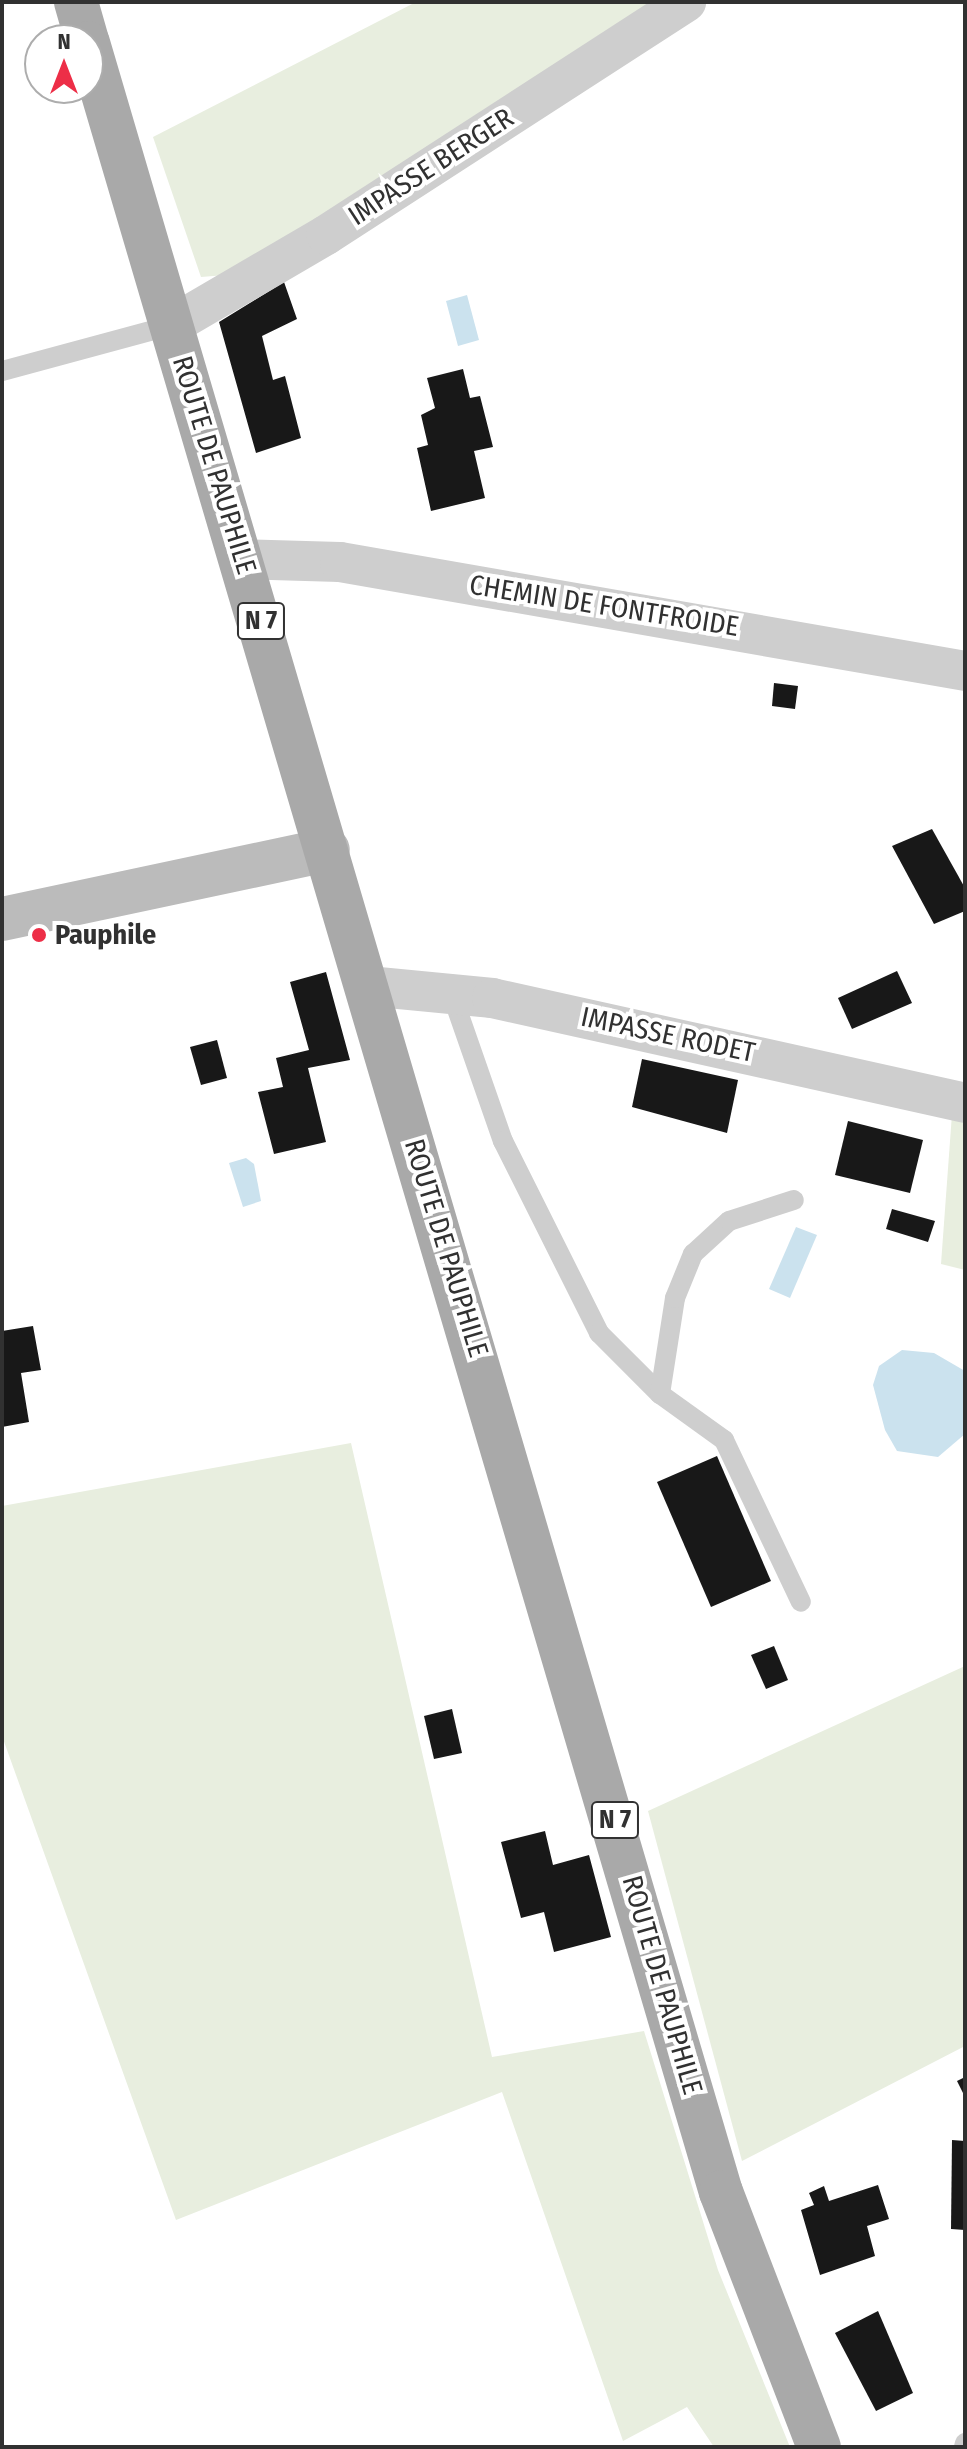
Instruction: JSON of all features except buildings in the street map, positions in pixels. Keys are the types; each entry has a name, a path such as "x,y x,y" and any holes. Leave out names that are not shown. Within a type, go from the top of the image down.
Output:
{"main road":[{"name":"ROUTE DE PAUPHILE","path":"76,2 83,24"},
{"name":"ROUTE DE PAUPHILE","path":"104,96 721,2192 819,2447"}],"street":[{"name":"IMPASSE BERGER","path":"172,325 326,235 686,2"},
{"name":"CHEMIN DE FONTFROIDE","path":"241,559 340,562 965,671"},
{"path":"2,919 328,850"},
{"name":"IMPASSE RODET","path":"368,986 451,992 965,1103"}],"lane":[{"path":"2,371 172,325"},
{"path":"451,992 482,1088 544,1230 599,1333 660,1394 724,1440 801,1602"},
{"path":"660,1394 675,1298 693,1254 729,1221 794,1200"}],"green space":[{"path":"416,2 659,2 226,275 201,277 153,137"},
{"path":"952,1114 965,1117 965,1270 941,1264"},
{"path":"351,1443 492,2057 644,2031 718,2270 790,2447 714,2447 687,2407 623,2441 502,2092 176,2220 2,1736 2,1506"},
{"path":"965,1666 965,2046 742,2161 648,1811"}],"water":[{"path":"467,295 479,340 458,346 446,301"},
{"path":"246,1158 254,1164 261,1201 243,1207 229,1163"},
{"path":"796,1227 817,1235 790,1298 769,1289"},
{"path":"902,1350 934,1353 965,1371 965,1434 938,1457 897,1451 885,1430 873,1385 879,1366"}],"place":[{"name":"Pauphile","path":"39,935"}]}
